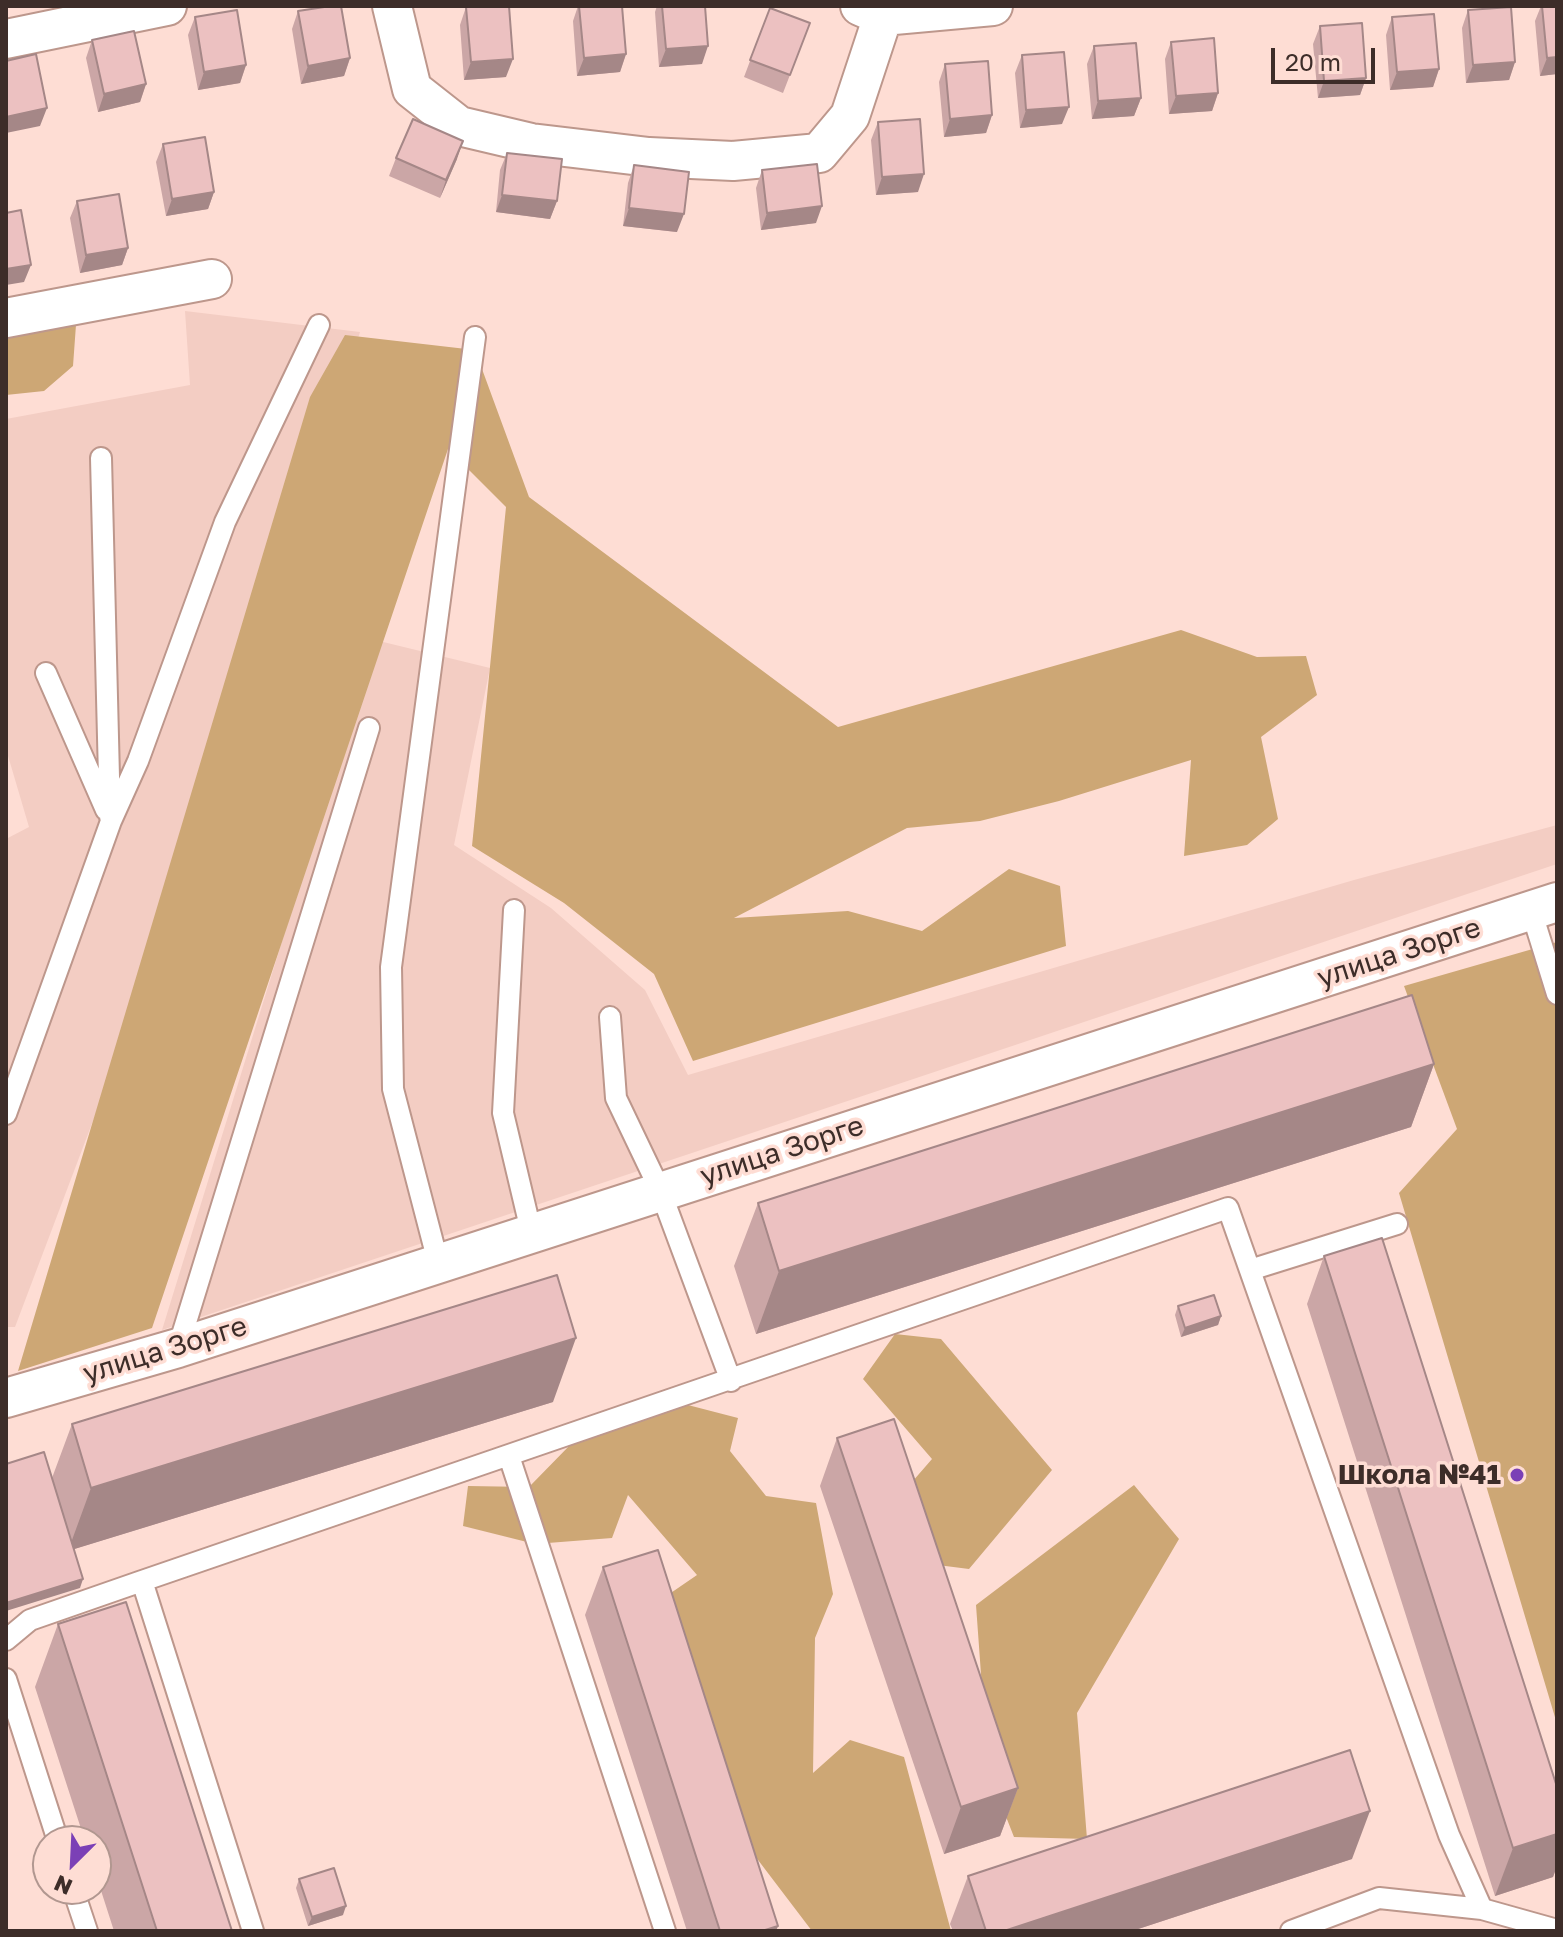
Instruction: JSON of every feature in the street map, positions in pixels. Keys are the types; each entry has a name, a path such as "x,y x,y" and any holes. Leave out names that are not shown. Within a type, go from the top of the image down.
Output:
{"street":[{"path":"6,39 167,6"},
{"path":"392,6 412,89 459,126 531,143 649,157 733,161 819,153 850,116 871,11 993,6"},
{"path":"6,318 212,279"},
{"name":"улица Зорге","path":"6,1398 178,1348 531,1231 1544,906"}],"lane":[{"path":"6,1114 111,821 138,761 225,522 319,325"},
{"path":"438,1262 393,1089 391,967 475,337"},
{"path":"101,458 111,821"},
{"path":"46,673 111,821"},
{"path":"178,1348 369,728"},
{"path":"1544,906 1557,994"},
{"path":"514,910 503,1113 531,1231"},
{"path":"610,1017 616,1098 660,1190 731,1381"},
{"path":"6,1640 30,1620 1228,1208 1443,1820 1482,1909"},
{"path":"1250,1270 1397,1224"},
{"path":"509,1456 665,1931"},
{"path":"142,1581 253,1931"},
{"path":"6,1679 53,1825"},
{"path":"1291,1931 1379,1898 1482,1909 1557,1930"},
{"path":"78,1905 87,1931"}],"shaded area":[{"path":"77,311 73,366 44,391 6,395 6,330"},
{"path":"185,311 360,332 214,801 15,1327 6,1327 6,839 29,827 6,749 6,419 190,385"},
{"path":"345,335 475,350 529,497 838,727 1181,630 1257,657 1306,656 1317,695 1261,737 1278,819 1247,845 1184,856 1191,760 1059,801 980,821 907,828 734,918 848,911 922,931 1009,869 1060,886 1066,946 693,1061 654,974 564,903 472,846 506,507 448,449 152,1328 18,1371 310,397"},
{"path":"375,640 490,668 454,845 551,908 645,990 688,1075 1354,880 1557,825 1557,864 162,1330"},
{"name":"Школа №41","path":"1557,942 1557,1724 1399,1193 1457,1129 1404,986"},
{"path":"895,1334 941,1339 1052,1470 969,1569 922,1563 899,1497 932,1459 863,1379"},
{"path":"684,1404 738,1418 730,1451 766,1496 816,1503 833,1594 815,1638 813,1773 850,1740 904,1757 951,1931 812,1931 755,1856 662,1599 697,1575 628,1495 612,1538 535,1544 463,1526 468,1486 529,1487 572,1443"},
{"path":"1134,1485 1179,1539 1077,1713 1087,1839 1014,1837 988,1771 976,1605"}],"building":[{"path":"341,6 350,58 308,66 298,11"},
{"path":"509,6 513,59 471,62 466,7"},
{"path":"579,6 622,6 626,54 584,58"},
{"path":"662,6 705,6 708,46 666,49"},
{"path":"1542,6 1557,6 1557,57 1547,58"},
{"path":"1511,7 1515,62 1473,65 1468,10"},
{"path":"770,8 810,23 790,75 750,60"},
{"path":"237,10 246,65 204,72 195,17"},
{"path":"1434,14 1439,69 1397,72 1392,17"},
{"path":"1362,23 1366,78 1324,81 1320,26"},
{"path":"134,31 146,84 104,94 92,40"},
{"path":"1214,38 1218,93 1176,96 1171,42"},
{"path":"1136,43 1141,98 1098,101 1094,46"},
{"path":"1064,52 1069,107 1026,110 1022,55"},
{"path":"36,54 47,108 6,117 6,61"},
{"path":"988,61 992,115 950,119 945,64"},
{"path":"413,119 463,141 446,180 396,158"},
{"path":"920,119 924,174 882,177 878,122"},
{"path":"205,137 214,192 172,199 163,144"},
{"path":"507,153 562,159 557,201 502,195"},
{"path":"817,164 822,206 767,213 762,170"},
{"path":"634,165 689,172 684,214 629,208"},
{"path":"119,194 128,248 86,255 77,201"},
{"path":"21,210 31,265 6,269 6,213"},
{"path":"1412,995 1434,1064 779,1271 758,1203"},
{"path":"1382,1238 1557,1787 1557,1834 1513,1848 1324,1256"},
{"path":"557,1275 576,1338 91,1488 72,1424"},
{"path":"1214,1295 1221,1316 1185,1328 1178,1306"},
{"path":"894,1419 1018,1788 961,1807 837,1438"},
{"path":"44,1452 83,1579 6,1603 6,1464"},
{"path":"658,1550 778,1926 762,1931 720,1931 603,1567"},
{"path":"126,1602 232,1931 157,1931 58,1624"},
{"path":"1350,1750 1370,1811 1004,1931 986,1931 968,1876"},
{"path":"334,1868 346,1906 312,1917 299,1879"}],"place":[{"name":"Школа №41","path":"1517,1475"}]}
